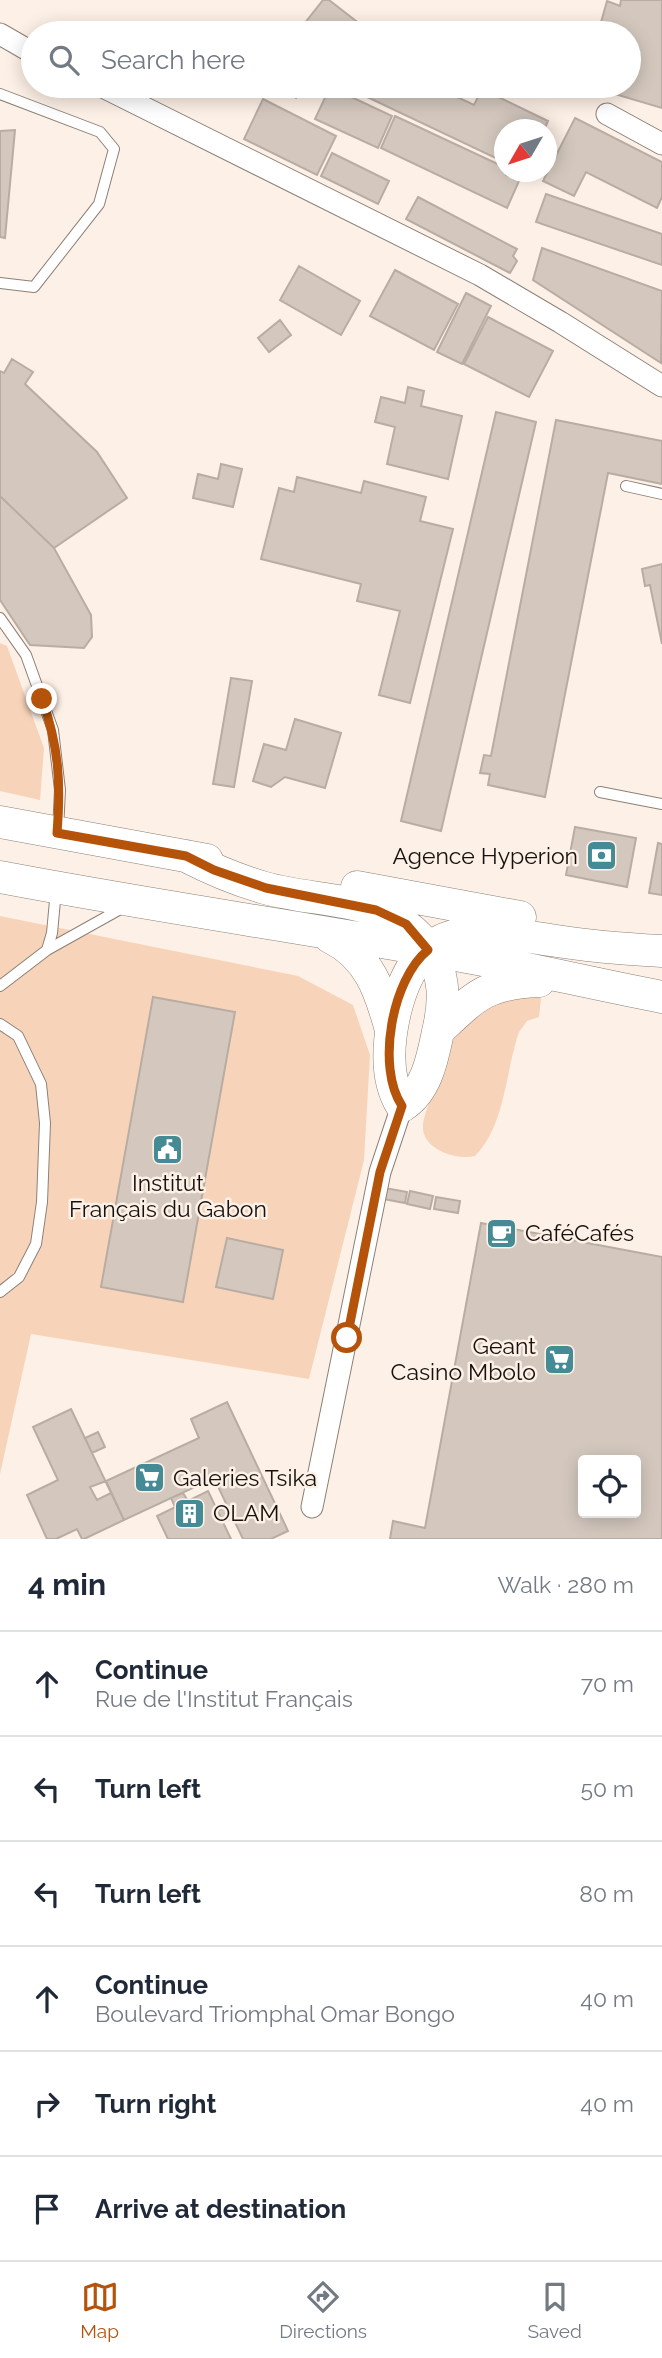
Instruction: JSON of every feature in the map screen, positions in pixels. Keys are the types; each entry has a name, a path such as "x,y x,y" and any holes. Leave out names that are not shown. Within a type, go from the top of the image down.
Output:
{"main road":[{"path":"0,822 662,945"},
{"path":"186,856 214,870 266,888 384,913 406,924 428,950 439,967 442,977 442,1009 423,1085 413,1099 402,1106 394,1094 390,1079 394,1014 407,974 417,959 428,950 443,940 471,931 515,934 590,946 662,951"},
{"path":"1,877 428,950 662,997"},
{"path":"312,929 334,939 363,961 380,992 392,1034"},
{"path":"438,1031 470,1002 500,984 569,979"}],"street":[{"path":"0,34 21,46"},
{"path":"125,98 480,275 662,386"},
{"path":"607,114 662,144"},
{"path":"312,1507 380,1172 402,1106"}],"lane":[{"path":"0,94 100,132 114,149 99,204 34,288 0,283"},
{"path":"626,486 662,494"},
{"path":"0,618 26,655 53,730 60,790 57,833"},
{"path":"600,792 662,803"},
{"path":"47,950 52,933 56,887"},
{"path":"0,986 47,950 135,902"},
{"path":"0,1024 18,1036 41,1084 45,1123 42,1202 36,1244 19,1277 0,1292"}],"shaded area":[{"path":"0,643 7,646 44,748 40,800 0,791"},
{"path":"0,916 298,976 353,1005 370,1055 364,1160 309,1379 31,1334 0,1474"},
{"path":"529,996 541,998 539,1017 527,1021 519,1032 499,1113 485,1143 475,1156 468,1157 453,1156 432,1146 424,1134 423,1125 451,1043 478,1014 508,1000"}],"building":[{"path":"323,0 329,0 356,21 306,21"},
{"path":"621,0 662,0 662,108 628,98 641,98 641,21 601,21 607,1 620,6"},
{"path":"325,98 354,98 392,116 378,148 315,119"},
{"path":"369,98 459,98 474,105 478,98 501,98 544,119 494,119 494,157"},
{"path":"263,99 336,136 317,175 244,139"},
{"path":"395,116 494,162 494,182 519,182 507,208 381,148"},
{"path":"575,118 662,162 662,197 657,208 586,172 574,196 545,182 557,182 557,153"},
{"path":"15,130 5,238 0,237 0,131"},
{"path":"332,153 389,181 378,204 321,176"},
{"path":"546,194 662,234 662,265 536,222"},
{"path":"418,197 517,249 513,256 517,261 510,273 406,219"},
{"path":"542,248 662,291 661,363 533,280"},
{"path":"299,266 360,301 341,335 280,300"},
{"path":"395,270 458,304 434,350 370,316"},
{"path":"466,293 491,306 462,364 437,352"},
{"path":"488,317 553,351 529,397 464,364"},
{"path":"280,320 291,335 269,352 258,338"},
{"path":"12,359 33,372 25,384 97,452 127,498 54,548 0,496 0,371 4,373"},
{"path":"408,387 424,391 421,406 462,416 448,479 387,464 395,427 375,422 381,397 405,403"},
{"path":"496,412 536,422 441,831 401,821"},
{"path":"556,420 662,441 662,484 608,473 545,797 488,785 490,774 480,773 484,755 491,756"},
{"path":"221,464 242,469 233,507 193,498 198,474 218,479"},
{"path":"297,477 361,493 364,481 426,497 420,521 453,529 410,703 379,695 400,611 357,601 361,584 261,559 279,488 294,492"},
{"path":"0,496 54,548 91,615 92,637 84,648 30,645 0,600"},
{"path":"662,564 662,644 650,585 645,586 642,569"},
{"path":"231,678 252,681 234,787 213,784"},
{"path":"295,719 341,733 325,788 285,777 271,787 253,781 264,744 286,750"},
{"name":"Agence Hyperion","path":"575,827 636,838 627,887 566,875"},
{"path":"658,843 662,844 662,895 649,893"},
{"name":"Institut Français du Gabon","path":"153,997 235,1012 183,1302 101,1287"},
{"path":"385,1188 407,1192 405,1203 383,1199"},
{"path":"410,1191 433,1196 430,1209 407,1204"},
{"path":"436,1197 460,1201 458,1213 434,1209"},
{"name":"Geant Casino Mbolo","path":"481,1223 662,1257 662,1539 390,1539 393,1521 425,1528"},
{"path":"227,1238 283,1250 273,1299 216,1287"},
{"path":"227,1402 288,1531 271,1539 243,1539 214,1478 124,1520 106,1481 199,1438 191,1419"},
{"path":"71,1409 124,1520 84,1539 77,1529 56,1539 47,1539 27,1495 58,1480 33,1427"},
{"path":"98,1432 105,1447 92,1453 85,1438"},
{"path":"106,1481 111,1493 97,1500 90,1487"},
{"name":"OLAM","path":"208,1491 231,1539 168,1539 157,1516"},
{"path":"183,1493 188,1501 175,1507 171,1498"},
{"path":"227,1506 232,1518 223,1522 217,1511"}],"place":[{"name":"Agence Hyperion","path":"601,856"},
{"name":"Institut Français du Gabon","path":"168,1149"},
{"name":"CaféCafés","path":"502,1233"},
{"name":"Geant Casino Mbolo","path":"559,1359"},
{"name":"Galeries Tsika","path":"150,1478"},
{"name":"OLAM","path":"190,1513"}],"route":[{"path":"42,699 53,730 58,760 60,790 57,833 186,856 214,870 266,888 376,910 406,924 419,936 428,950 417,959 407,974 394,1014 390,1079 394,1094 402,1106 380,1172 347,1338"}]}
